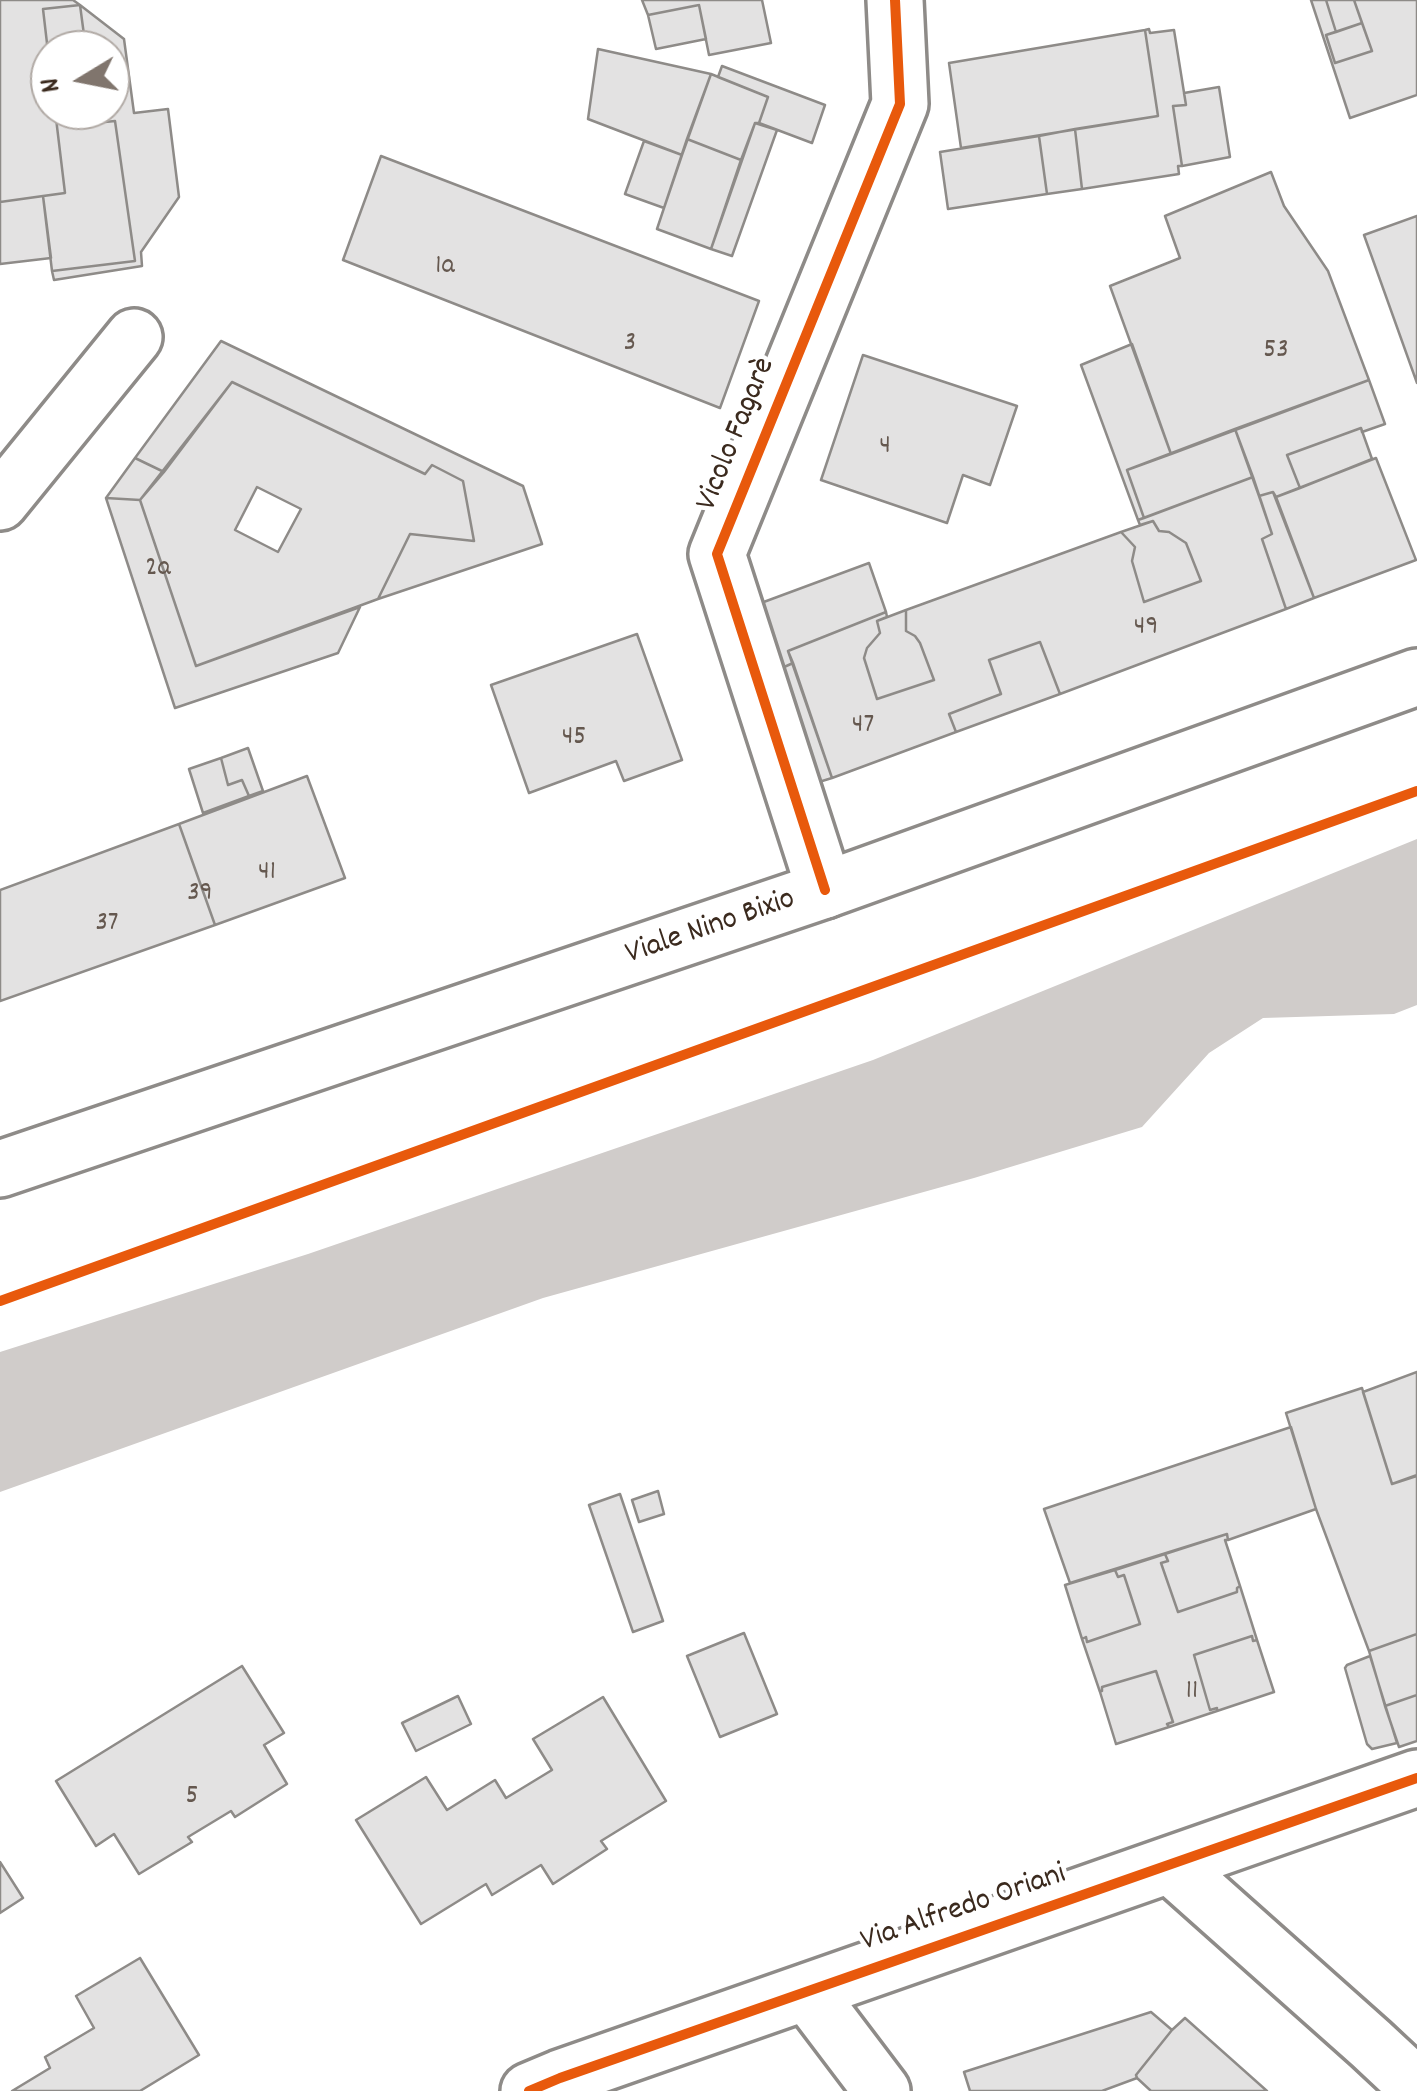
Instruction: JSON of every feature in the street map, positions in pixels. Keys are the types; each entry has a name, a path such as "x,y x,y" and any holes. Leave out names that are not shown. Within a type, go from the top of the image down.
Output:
{"street":[{"name":"Vicolo Fagarè","path":"825,890 717,554 900,104 895,0"},
{"path":"0,502 134,337"},
{"name":"Viale Nino Bixio","path":"0,1169 825,890 1417,676"},
{"name":"Via Alfredo Oriani","path":"529,2091 1417,1778"},
{"path":"1170,1865 1417,2087"},
{"path":"807,1992 882,2091"}],"shaded area":[{"path":"1417,839 1417,1005 1394,1014 1263,1018 1209,1053 1142,1127 543,1298 0,1492 0,1352 308,1254 873,1060"}],"building":[{"path":"0,0 73,0 80,5 43,9 45,30 30,30 30,130 57,130 65,193 0,202"},
{"path":"642,0 762,0 771,43 709,55 699,5 648,15"},
{"path":"1311,0 1326,0 1336,32 1326,35 1335,63 1372,51 1354,0 1417,0 1417,95 1350,118"},
{"path":"1326,0 1354,0 1362,23 1336,32"},
{"path":"80,5 112,30 83,30"},
{"path":"80,5 83,30 45,30 43,9"},
{"path":"699,5 706,39 656,49 648,15"},
{"path":"1362,23 1372,51 1335,63 1326,35"},
{"path":"1145,30 1150,33 1174,30 1186,105 1173,106 1182,166 1178,166 1179,174 1082,189 1075,129 1158,116"},
{"path":"1145,30 1158,116 961,148 949,63"},
{"path":"598,49 711,74 682,155 588,119"},
{"path":"722,66 825,105 812,143 759,123 768,97 718,77"},
{"path":"711,74 768,97 741,160 687,139"},
{"path":"130,83 134,113 168,109 179,197 141,252 142,266 54,280 52,271 135,261 116,130 130,130"},
{"path":"1219,87 1230,157 1182,166 1173,106 1186,105 1184,93"},
{"path":"755,123 777,130 732,256 711,249"},
{"path":"1075,129 1082,189 1047,194 1039,136"},
{"path":"57,130 116,130 135,261 52,271 43,196 65,193"},
{"path":"1039,136 1047,194 948,209 940,152"},
{"path":"687,139 741,160 711,249 657,229"},
{"path":"644,141 682,155 664,208 625,194"},
{"path":"381,156 759,301 720,408 343,260"},
{"path":"1271,172 1284,206 1328,271 1369,380 1171,454 1110,286 1180,258 1165,216"},
{"path":"43,196 51,258 0,264 0,202"},
{"path":"1417,216 1417,383 1364,235"},
{"path":"221,341 523,486 542,544 378,599 410,534 474,541 463,481 432,465 425,474 232,382 164,472 135,458"},
{"path":"1132,344 1171,454 1127,470 1144,518 1138,520 1081,365"},
{"path":"863,355 1017,406 990,485 963,475 947,523 821,480"},
{"path":"1369,380 1385,424 1362,432 1361,428 1287,455 1300,488 1276,497 1273,492 1259,496 1235,429"},
{"path":"232,382 425,474 432,465 463,481 474,541 410,534 378,599 196,666 140,500","holes":["257,487 301,509 278,552 235,530"]},
{"path":"1361,428 1372,459 1300,488 1287,455"},
{"path":"1235,429 1253,477 1144,518 1127,470"},
{"path":"135,458 164,472 140,500 106,498"},
{"path":"1376,458 1416,560 1314,598 1276,497"},
{"path":"1253,477 1272,534 1262,539 1286,609 1060,694 1040,642 989,660 1001,694 949,714 956,732 832,778 788,651 886,612 887,617 877,621 880,633 864,658 877,699 934,680 920,643 906,631 906,610 1121,532 1135,547 1132,561 1144,602 1201,581 1186,543 1169,532 1159,531 1153,521 1140,525 1138,520"},
{"path":"1273,492 1314,598 1286,609 1262,539 1272,534 1259,496"},
{"path":"106,498 140,500 196,666 360,607 338,653 175,708"},
{"path":"1153,521 1159,531 1169,532 1186,543 1201,581 1144,602 1132,561 1135,547 1121,532"},
{"path":"869,563 886,612 788,651 793,663 771,673 761,603"},
{"path":"906,610 906,631 920,643 934,680 877,699 864,658 867,648 880,633 877,621"},
{"path":"637,634 682,760 624,781 616,761 529,793 491,685"},
{"path":"1040,642 1060,694 956,732 949,714 1001,694 989,660"},
{"path":"793,663 832,778 809,785 771,673"},
{"path":"248,748 263,791 249,796 242,780 228,785 221,758"},
{"path":"221,758 228,785 242,780 249,796 203,813 189,769"},
{"path":"307,776 345,878 215,925 179,824"},
{"path":"179,824 215,925 0,1001 0,890"},
{"path":"1417,1372 1417,1475 1392,1484 1363,1392"},
{"path":"1362,1388 1392,1484 1417,1476 1417,1634 1369,1651 1316,1509 1286,1413"},
{"path":"1291,1427 1316,1509 1228,1540 1227,1534 1070,1583 1044,1509"},
{"path":"658,1491 664,1514 639,1522 632,1500"},
{"path":"620,1494 663,1621 633,1632 589,1505"},
{"path":"1227,1534 1225,1540 1240,1586 1237,1592 1178,1612 1161,1563 1168,1561 1165,1554"},
{"path":"1165,1554 1168,1561 1161,1563 1178,1612 1237,1592 1240,1586 1257,1640 1253,1641 1252,1636 1194,1655 1210,1710 1217,1711 1169,1727 1167,1724 1173,1722 1156,1671 1102,1687 1100,1692 1082,1639 1086,1637 1087,1642 1140,1624 1124,1575 1118,1577 1115,1570"},
{"path":"1115,1570 1118,1577 1124,1575 1140,1624 1087,1642 1086,1637 1082,1639 1065,1585"},
{"path":"744,1633 777,1714 720,1737 687,1656"},
{"path":"1417,1634 1417,1695 1385,1706 1369,1651"},
{"path":"1252,1636 1253,1641 1257,1640 1274,1692 1210,1710 1194,1655"},
{"path":"1370,1656 1397,1743 1372,1749 1367,1744 1345,1668"},
{"path":"242,1666 284,1733 264,1745 287,1784 235,1817 231,1811 188,1837 192,1842 139,1874 114,1834 96,1846 56,1781"},
{"path":"1156,1671 1173,1722 1167,1724 1169,1727 1116,1744 1100,1692 1102,1687"},
{"path":"1417,1695 1417,1741 1399,1747 1385,1706"},
{"path":"458,1696 471,1724 416,1751 402,1723"},
{"path":"603,1697 666,1801 601,1841 607,1849 553,1884 541,1865 492,1895 486,1884 421,1924 356,1820 426,1777 447,1810 495,1780 506,1798 552,1770 533,1739"},
{"path":"0,1862 23,1898 0,1913"},
{"path":"140,1958 199,2055 140,2091 12,2091 50,2068 45,2057 94,2028 76,1996"},
{"path":"1151,2012 1172,2030 1137,2078 1102,2091 970,2091 964,2072"},
{"path":"1185,2018 1267,2091 1151,2091 1136,2075"}],"cycle path":[{"path":"825,890 717,554 900,104 895,0"},
{"path":"0,1301 1417,791"},
{"path":"529,2091 1417,1778"}]}
